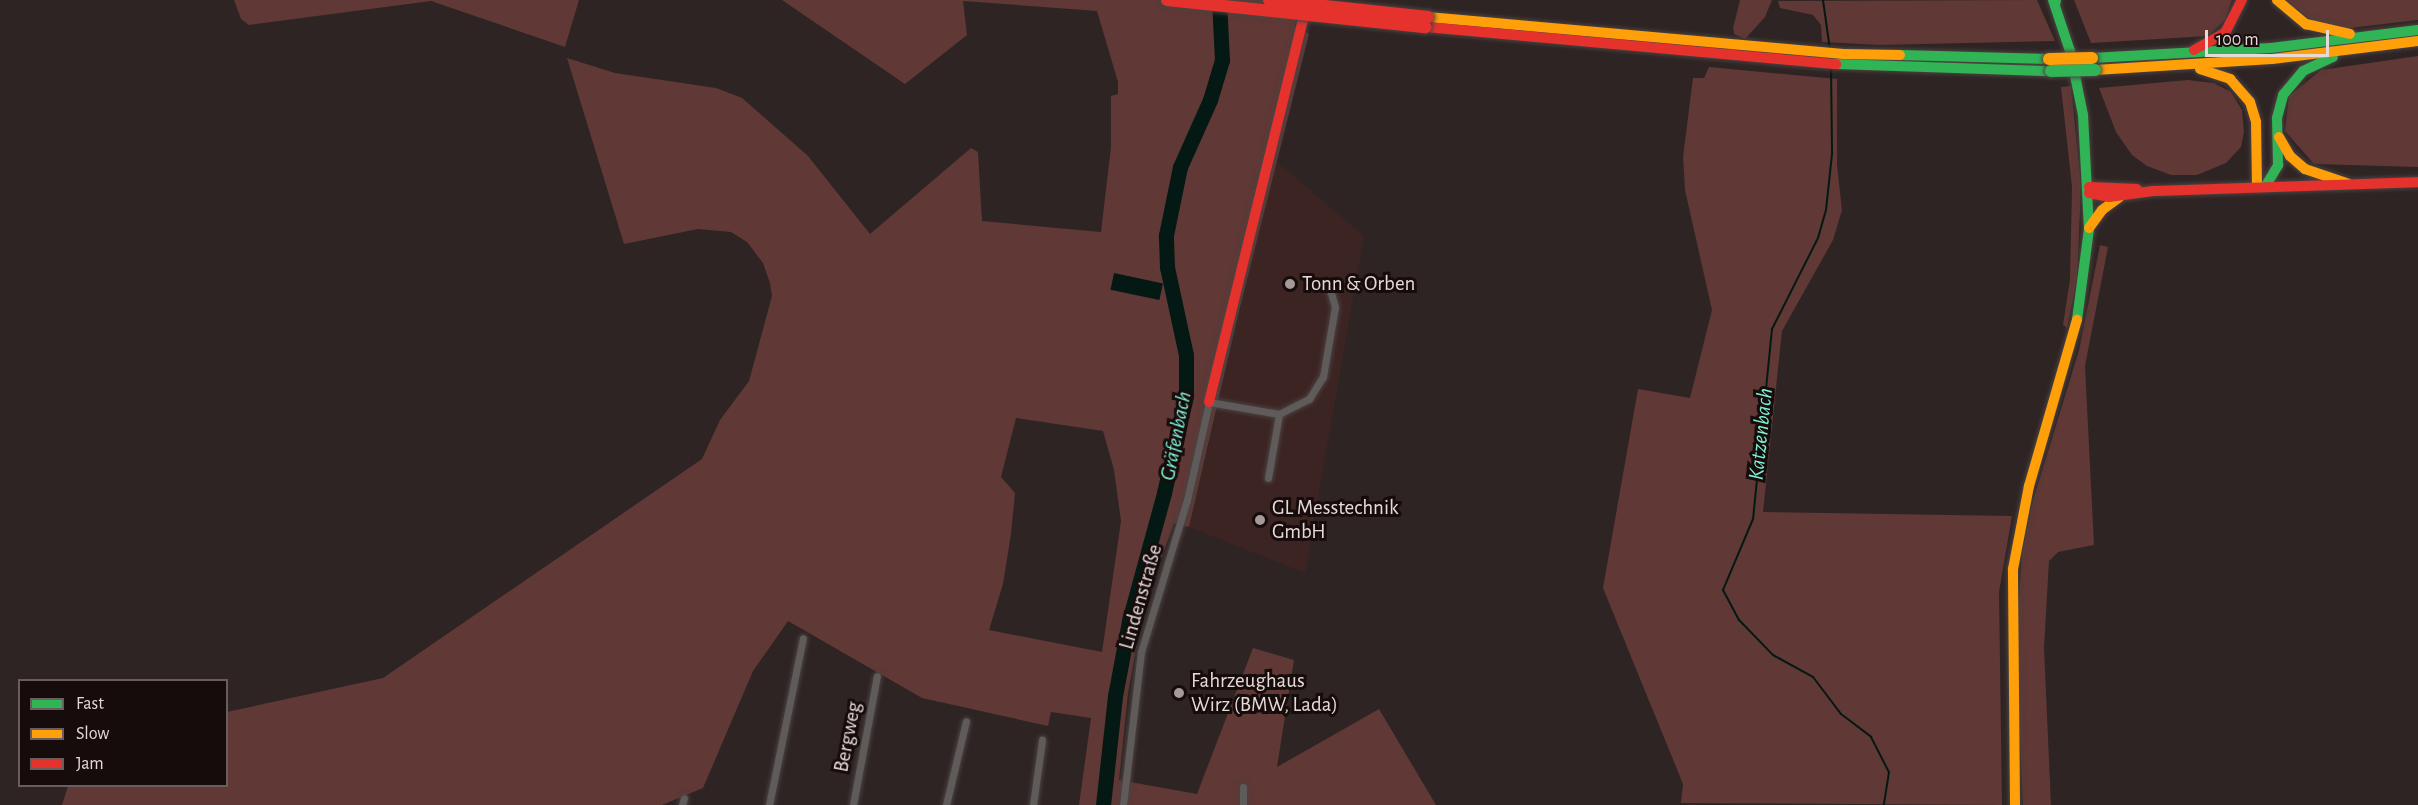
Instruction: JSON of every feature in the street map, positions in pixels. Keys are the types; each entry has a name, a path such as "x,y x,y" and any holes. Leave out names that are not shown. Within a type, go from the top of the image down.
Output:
{"main road":[{"path":"1167,0 1843,60 2093,64 2346,51 2418,41"},
{"path":"1269,0 1427,22"},
{"path":"1209,402 1308,0"},
{"path":"2185,60 2225,33 2235,20 2242,0"},
{"path":"2277,0 2291,14 2314,28 2372,37"},
{"path":"2015,805 2010,609 2013,569 2029,486 2078,315 2089,229 2084,115 2055,2"},
{"path":"2185,60 2418,30"},
{"path":"2261,187 2278,165 2278,110 2292,82 2309,67 2346,51"},
{"path":"2185,60 2223,75 2247,96 2256,122 2261,187"},
{"path":"2278,134 2299,165 2349,184"},
{"path":"2089,190 2153,191 2418,182"},
{"path":"2089,190 2122,196 2153,191"},
{"path":"2089,229 2102,210 2122,196"}],"street":[{"path":"1209,402 1279,414 1309,399 1323,377 1335,307 1329,285"},
{"name":"Lindenstraße","path":"1123,805 1141,652 1187,500 1209,402"},
{"path":"1268,478 1279,414"},
{"path":"769,805 803,638"},
{"name":"Bergweg","path":"853,805 877,676"},
{"path":"946,805 966,721"},
{"path":"1033,805 1042,740"},
{"path":"1243,787 1243,805"}],"shaded area":[{"path":"234,0 579,0 565,47 431,1 249,25 241,19"},
{"path":"782,0 1300,0 1295,26 1309,34 1238,315 1189,527 1174,523 1143,609 1128,693 1119,780 1197,794 1253,648 1294,660 1277,767 1379,709 1436,805 1079,805 1091,718 1051,712 1048,726 922,698 788,621 753,671 703,788 662,805 62,805 68,787 228,787 228,712 383,678 702,459 720,420 749,381 772,296 770,283 763,263 747,242 731,232 698,229 624,244 567,58 615,73 716,88 742,98 808,156 870,234 971,148 978,152 982,221 1101,232 1111,147 1111,96 1118,94 1118,82 1097,11 963,1 967,35 905,84","holes":["1016,418 1103,431 1114,470 1121,521 1102,652 989,630 1003,584 1011,534 1015,493 1001,477"]},
{"path":"1740,0 1772,0 1765,17 1745,39 1734,34 1733,28"},
{"path":"2037,0 2055,41 1880,45 1822,42 1821,25 1813,15 1780,8 1778,1"},
{"path":"2074,0 2232,0 2225,20 2208,36 2091,43"},
{"path":"2285,0 2418,0 2418,20 2350,28 2315,23"},
{"path":"2418,56 2418,167 2314,164 2285,131 2289,96 2321,70"},
{"path":"1709,67 1837,79 1837,165 1842,210 1833,240 1782,331 1763,512 2012,516 1999,592 2002,805 1681,803 1683,784 1603,588 1638,389 1690,398 1712,310 1685,190 1683,157 1693,78 1704,78"},
{"path":"2188,80 2214,83 2231,92 2242,110 2244,132 2241,147 2226,163 2197,175 2171,175 2147,166 2132,155 2116,132 2099,88"},
{"path":"2071,86 2081,186 2077,279 2067,328 2063,325 2070,279 2072,187 2061,87"},
{"path":"1276,161 1364,236 1305,573 1189,527"},
{"path":"2100,245 2108,247 2085,366 2094,545 2058,552 2049,561 2044,648 2051,805 2023,805 2016,646 2022,554 2032,504 2079,350"}],"water":[{"path":"1114,273 1163,283 1159,300 1110,290"}],"waterway":[{"name":"Gräfenbach","path":"1103,805 1115,696 1129,621 1164,493 1186,396 1186,355 1167,267 1166,235 1180,167 1210,100 1222,60 1219,0"},
{"name":"Katzenbach","path":"1823,0 1830,50"},
{"name":"Katzenbach","path":"1831,67 1832,154 1826,210 1818,238 1772,329 1753,519 1723,590 1739,620 1773,655 1813,677 1841,714 1871,737 1889,772 1884,805"}],"traffic: fast":[{"path":"2053,0 2070,51 2083,115 2089,229 2077,320"},
{"path":"2055,5 2056,0"},
{"path":"2092,58 2271,48 2418,30"},
{"path":"1900,55 2049,59"},
{"path":"2265,187 2278,165 2277,118 2283,95 2303,71 2333,57"},
{"path":"1836,64 2051,71"},
{"path":"2051,71 2095,70"}],"traffic: slow":[{"path":"2277,0 2306,24 2350,34"},
{"path":"1428,17 1843,54 1900,55"},
{"path":"2095,70 2272,59 2418,41"},
{"path":"2049,59 2092,58"},
{"path":"2200,69 2230,79 2250,102 2256,122 2257,187"},
{"path":"2279,137 2290,156 2305,169 2349,184"},
{"path":"2089,228 2102,210 2120,197"},
{"path":"2015,805 2013,569 2029,486 2077,320"}],"traffic: jam":[{"path":"1167,0 1426,27"},
{"path":"1269,0 1428,17"},
{"path":"2194,50 2225,33 2242,0"},
{"path":"1209,402 1306,7"},
{"path":"1426,27 1836,64"},
{"path":"2089,193 2109,197 2153,191 2418,182"},
{"path":"2089,187 2137,189"}],"place":[{"name":"Tonn & Orben","path":"1290,284"},
{"name":"GL Messtechnik GmbH","path":"1260,520"},
{"name":"Fahrzeughaus Wirz (BMW, Lada)","path":"1179,693"}]}
